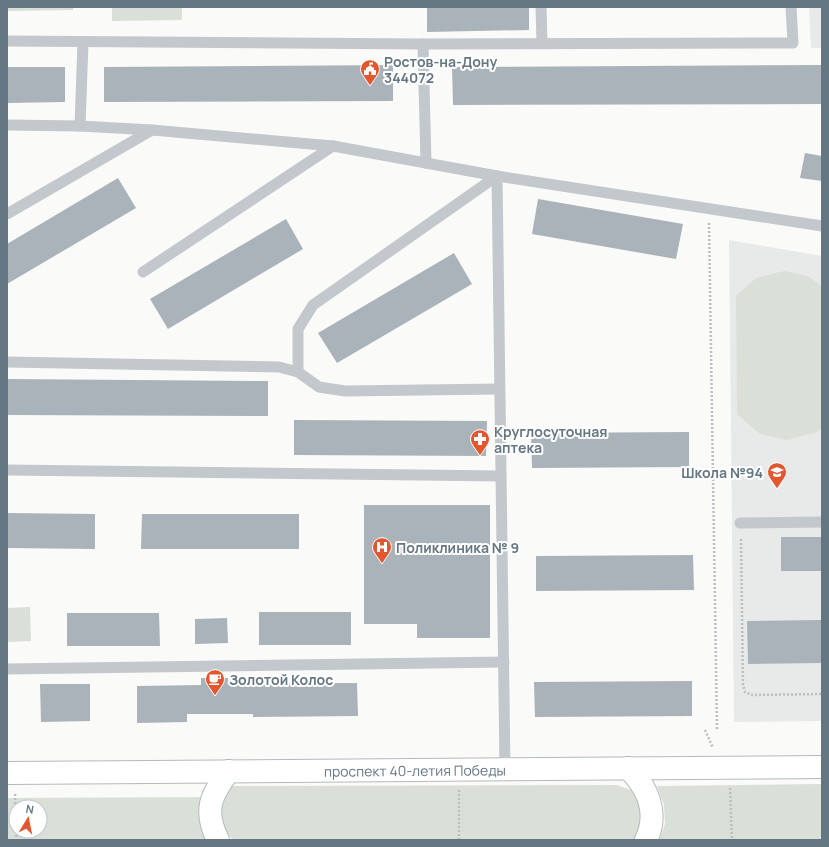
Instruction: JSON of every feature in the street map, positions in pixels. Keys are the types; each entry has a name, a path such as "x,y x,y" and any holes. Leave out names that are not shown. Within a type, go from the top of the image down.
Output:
{"main road":[{"name":"проспект 40-летия Победы","path":"11,773 822,767"},
{"path":"628,768 638,777 649,800 653,816 651,831 646,840"},
{"path":"218,840 211,822 210,808 212,797 229,771"}],"lane":[{"path":"541,7 542,43"},
{"path":"7,41 422,44 793,43 791,7"},
{"path":"80,126 84,42"},
{"path":"422,44 426,163"},
{"path":"7,125 80,126 152,130 333,146 497,176 822,226"},
{"path":"7,214 152,130"},
{"path":"143,272 333,146"},
{"path":"298,372 298,329 313,305 497,176"},
{"path":"497,176 505,769"},
{"path":"7,362 279,367 298,372 318,387 345,391 499,389"},
{"path":"7,470 501,476"},
{"path":"740,523 822,522"},
{"path":"7,670 504,662"}],"path":[{"path":"709,218 717,730"},
{"path":"740,523 743,685 745,692 752,695 822,694"},
{"path":"705,730 714,750"},
{"path":"459,769 459,840"},
{"path":"11,773 14,799"},
{"path":"730,788 732,840"}],"shaded area":[{"path":"7,7 73,7 73,10 7,11"},
{"path":"112,7 182,7 182,20 112,21"},
{"path":"809,7 822,7 822,48 811,48"},
{"name":"Школа №94","path":"729,240 822,256 822,721 734,722"},
{"path":"784,271 808,276 822,287 822,427 817,432 787,440 760,434 737,414 736,296 756,278"},
{"path":"30,607 31,641 7,642 7,608"},
{"path":"822,784 822,840 659,840 665,824 664,805 657,786"},
{"path":"617,785 633,791 642,802 639,840 234,840 227,834 221,821 222,807 233,786"},
{"path":"211,797 209,840 7,840 7,798"}],"building":[{"path":"427,7 529,7 529,30 427,32"},
{"path":"393,65 393,101 104,102 104,67"},
{"path":"822,65 822,104 453,105 452,67"},
{"path":"7,67 65,67 65,102 7,103"},
{"path":"805,153 822,156 822,181 800,178"},
{"path":"118,178 136,208 7,284 7,244"},
{"path":"538,199 683,224 676,259 532,234"},
{"path":"286,219 303,249 168,329 150,299"},
{"path":"454,253 472,284 337,363 318,333"},
{"path":"7,379 268,381 268,416 7,415"},
{"path":"294,420 487,421 486,456 294,455"},
{"path":"689,432 689,467 532,468 531,433"},
{"path":"364,505 490,505 490,638 417,638 417,624 364,624"},
{"path":"7,513 95,514 95,549 7,548"},
{"path":"142,514 299,514 299,549 141,549"},
{"path":"781,537 822,537 822,571 781,571"},
{"path":"693,555 694,590 536,591 536,556"},
{"path":"259,612 351,612 351,645 259,645"},
{"path":"67,613 159,613 160,646 67,646"},
{"path":"227,618 228,643 195,644 195,619"},
{"path":"822,620 822,663 748,664 747,621"},
{"path":"201,678 228,678 228,683 357,683 358,716 253,717 253,714 187,714 187,722 137,723 137,686 201,685"},
{"path":"692,681 692,716 535,717 534,682"},
{"path":"40,684 90,684 90,721 41,722"}],"place":[{"name":"Ростов-на-Дону 344072","path":"370,86"},
{"name":"Круглосуточная аптека","path":"480,456"},
{"name":"Школа №94","path":"777,489"},
{"name":"Поликлиника № 9","path":"382,564"},
{"name":"Золотой Колос","path":"215,696"}]}
